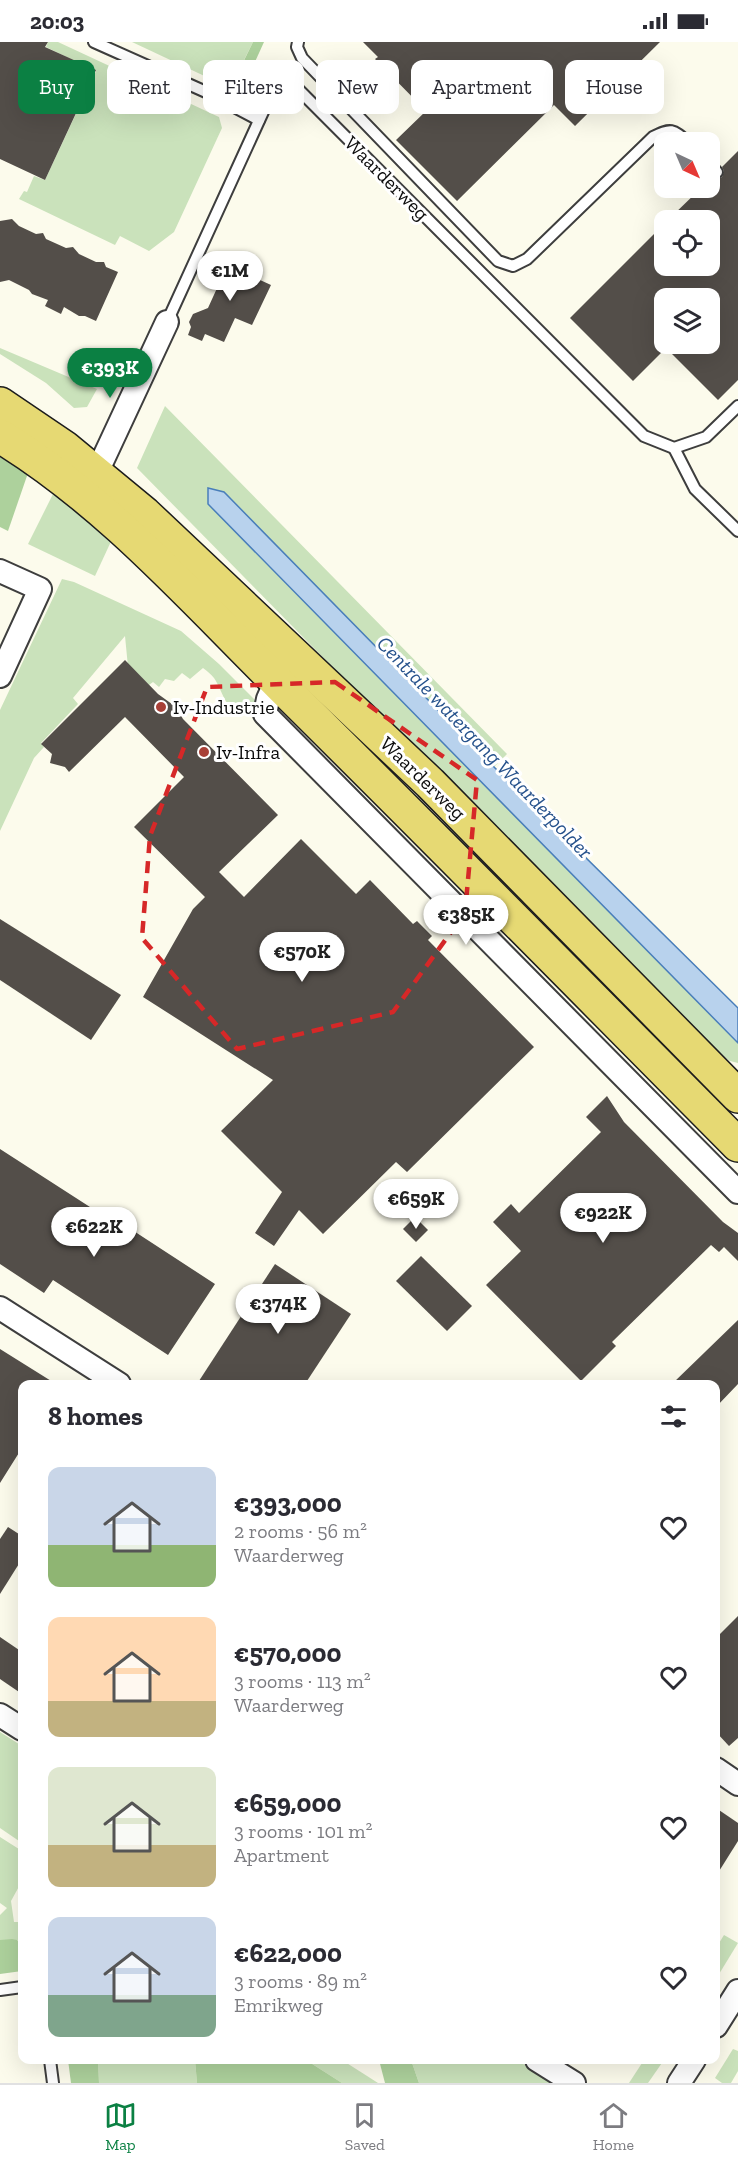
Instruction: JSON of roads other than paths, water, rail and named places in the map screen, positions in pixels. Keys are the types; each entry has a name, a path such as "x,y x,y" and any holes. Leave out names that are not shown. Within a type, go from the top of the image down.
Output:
{"main road":[{"name":"Waarderweg","path":"0,404 65,448 120,527 412,815 738,1145"},
{"name":"Waarderweg","path":"0,436 54,472 91,485 145,514 430,783 738,1096"}],"street":[{"name":"Waarderweg","path":"91,485 109,451 167,322"},
{"path":"0,571 40,589 0,676"},
{"path":"276,681 268,699 265,714 738,1192"},
{"path":"0,1308 113,1380"},
{"path":"0,1715 18,1726"},
{"path":"720,1772 738,1784"},
{"path":"720,2020 738,1991"},
{"path":"543,2064 574,2083"},
{"path":"679,2083 691,2064"}],"lane":[{"path":"94,42 206,92 260,120"},
{"path":"298,42 297,47 302,58 498,261 513,266 527,259 654,136"},
{"name":"Waarderweg","path":"167,322 279,79 291,82 644,436 674,448"},
{"path":"738,406 706,436 674,448 695,489 738,531"},
{"path":"0,1990 18,1988"},
{"path":"51,2064 53,2083"}],"water":[{"path":"208,488 224,492 494,767 738,1008 738,1043 208,504"}],"place":[{"name":"Iv-Industrie","path":"161,707"},
{"name":"Iv-Infra","path":"204,752"}],"water label":[{"name":"Centrale watergang Waarderpolder","path":"485,747"}]}
